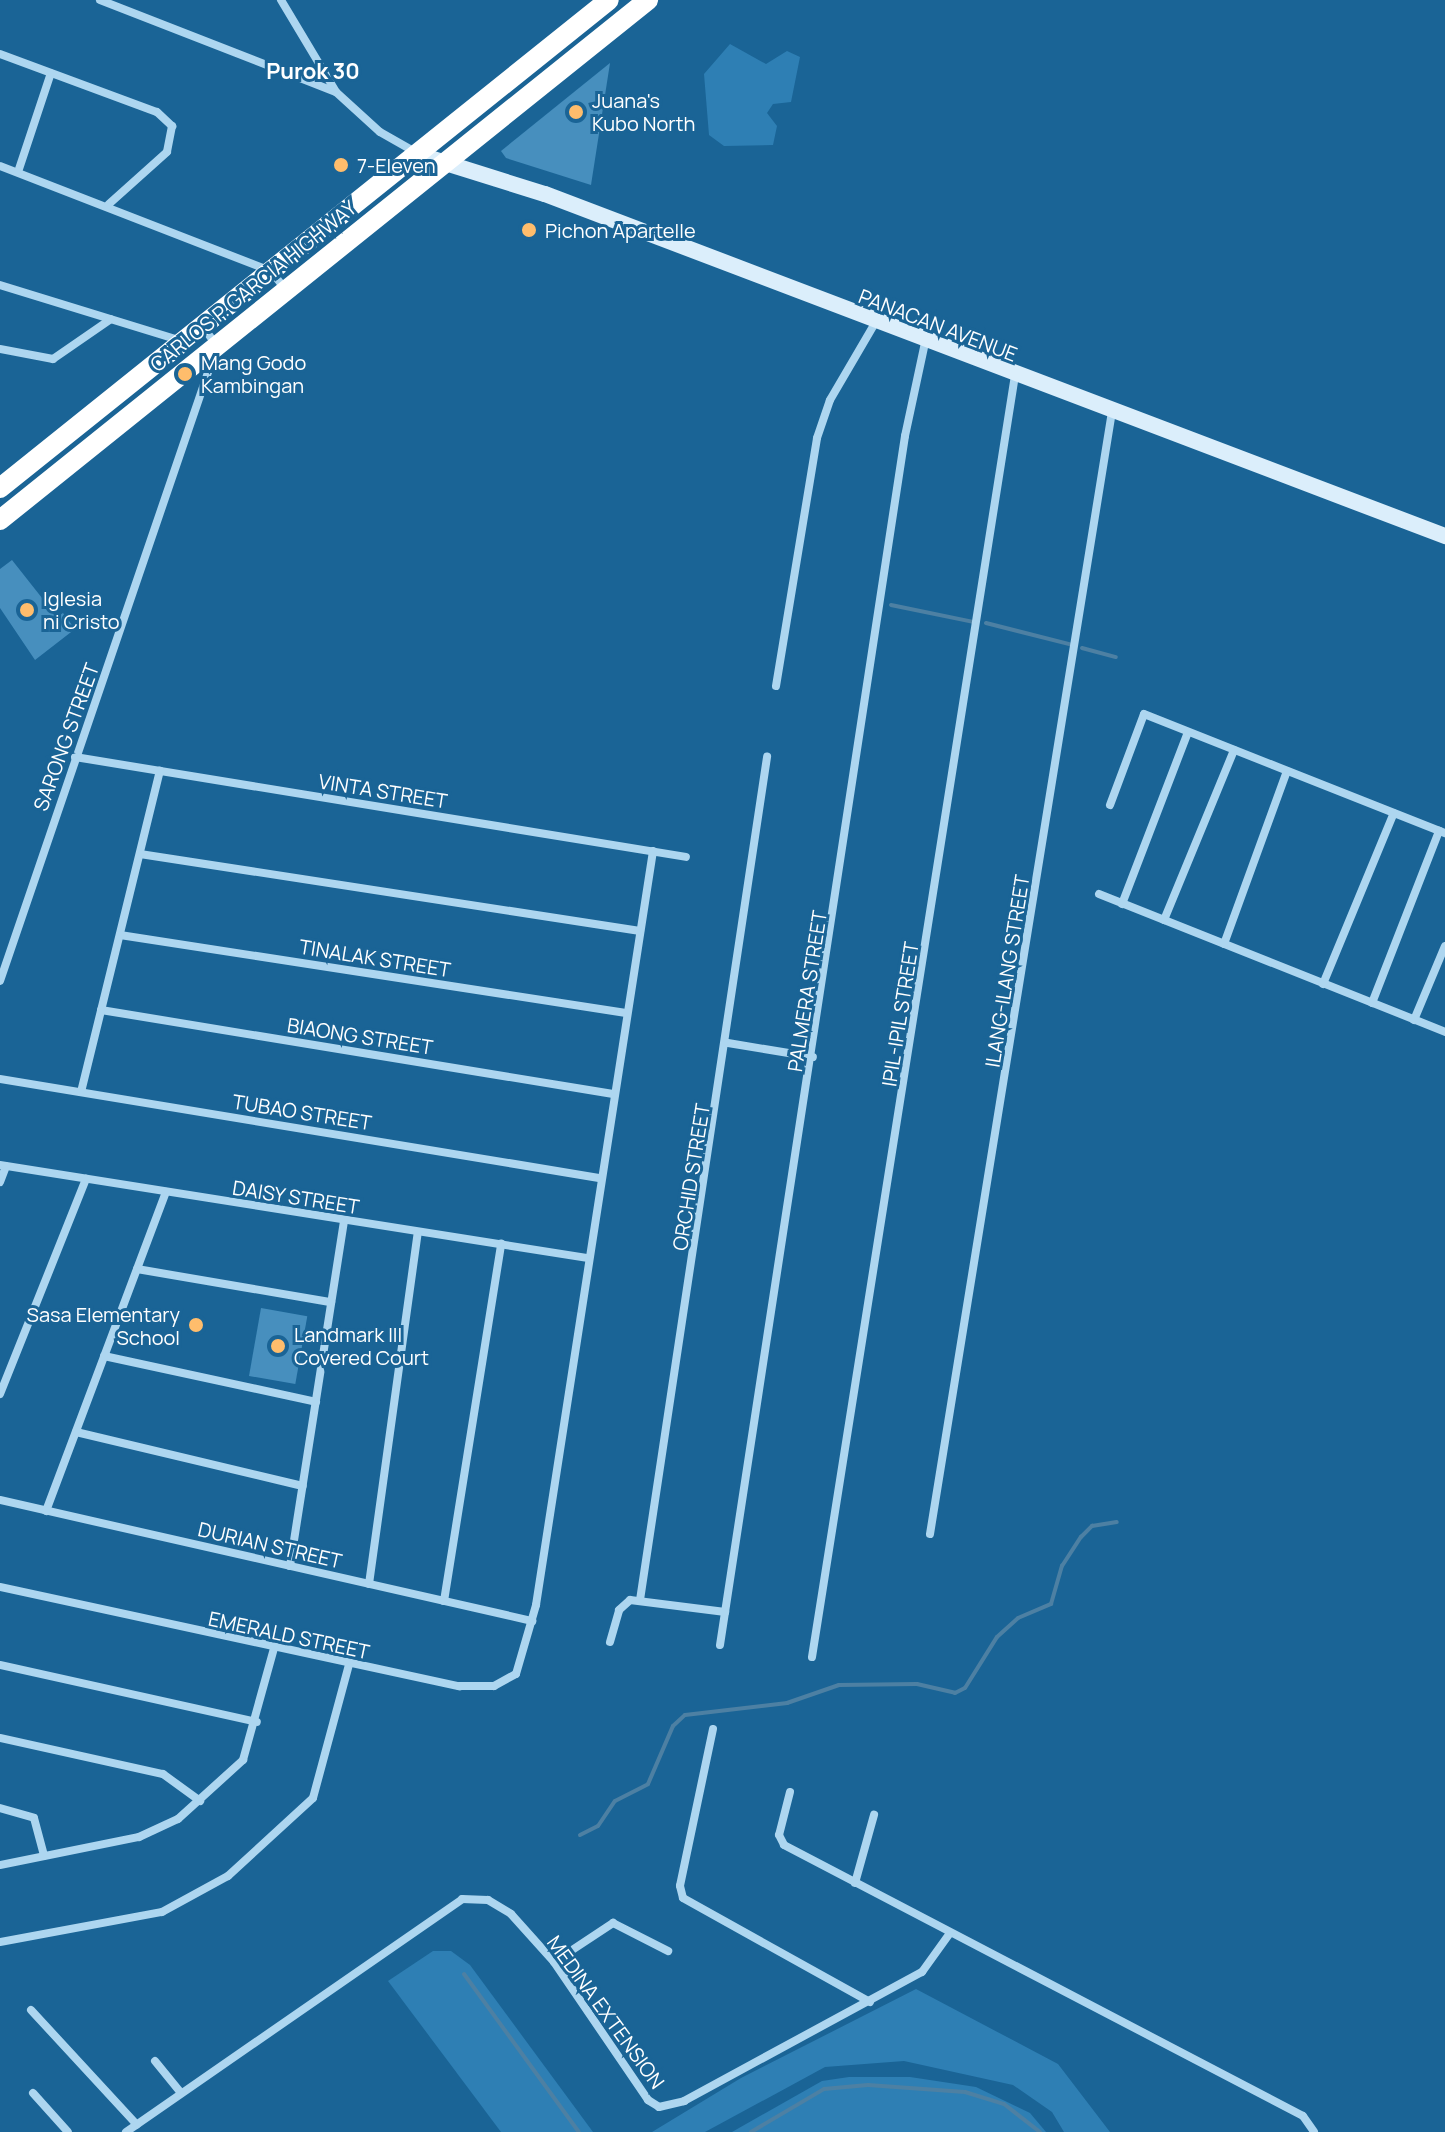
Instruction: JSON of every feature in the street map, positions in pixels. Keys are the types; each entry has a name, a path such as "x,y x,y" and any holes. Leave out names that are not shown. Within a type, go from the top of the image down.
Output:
{"highway":[{"name":"CARLOS P. GARCIA HIGHWAY","path":"0,488 609,0"},
{"name":"CARLOS P. GARCIA HIGHWAY","path":"0,520 648,0"},
{"path":"531,63 546,82"}],"street":[{"path":"100,0 336,92"},
{"path":"281,0 336,92 380,132 417,154"},
{"path":"0,54 157,112 172,126 167,152 109,204"},
{"path":"18,172 51,73"},
{"name":"PANACAN AVENUE","path":"417,154 448,161 925,343 1445,536"},
{"path":"0,166 109,204 271,271 286,290"},
{"path":"0,285 183,341"},
{"path":"0,349 53,359 111,319"},
{"path":"776,686 817,438 830,400 875,323"},
{"path":"203,326 217,346"},
{"name":"PALMERA STREET","path":"720,1645 813,1057 905,436 925,343"},
{"name":"SARONG STREET","path":"0,981 217,346"},
{"name":"IPIL-IPIL STREET","path":"812,1657 1015,376"},
{"name":"ILANG-ILANG STREET","path":"930,1534 1112,412"},
{"path":"1110,805 1144,714 1442,832 1372,1003"},
{"path":"1122,904 1188,732"},
{"path":"1164,920 1234,750"},
{"name":"VINTA STREET","path":"75,757 686,857"},
{"name":"ORCHID STREET","path":"640,1600 728,1043 767,757"},
{"path":"81,1092 160,771"},
{"path":"1224,944 1287,771"},
{"path":"1323,984 1394,813"},
{"name":"EMERALD STREET","path":"0,1587 349,1665 459,1686 494,1686 516,1674 532,1621 599,1178 653,851"},
{"path":"140,854 640,931"},
{"path":"1099,894 1445,1032"},
{"name":"TINALAK STREET","path":"120,935 626,1013"},
{"path":"1414,1020 1445,946"},
{"name":"BIAONG STREET","path":"101,1010 613,1094"},
{"path":"728,1043 813,1057"},
{"name":"TUBAO STREET","path":"0,1079 599,1178"},
{"path":"0,1182 3,1166"},
{"name":"DAISY STREET","path":"3,1166 587,1258"},
{"path":"0,1394 86,1179"},
{"path":"46,1511 166,1192"},
{"path":"290,1566 344,1221"},
{"path":"369,1584 418,1232"},
{"path":"444,1601 501,1244"},
{"path":"137,1269 331,1302"},
{"path":"104,1356 316,1402"},
{"path":"76,1432 303,1486"},
{"name":"DURIAN STREET","path":"0,1500 532,1621"},
{"path":"610,1642 623,1604 640,1600 725,1612"},
{"path":"0,1865 139,1837 178,1819 243,1760 257,1722 274,1648"},
{"path":"0,1665 257,1722"},
{"path":"0,1942 162,1912 237,1869 313,1798 349,1665"},
{"path":"713,1729 680,1886 683,1898 870,2002"},
{"path":"0,1738 163,1774 200,1801"},
{"path":"790,1792 780,1841 1303,2116 1314,2132"},
{"path":"0,1808 34,1818 44,1856"},
{"path":"855,1883 874,1815"},
{"name":"MEDINA EXTENSION","path":"126,2132 462,1899 499,1905 554,1962 648,2100 659,2107 684,2101 922,1972 950,1933"},
{"path":"554,1962 613,1923 668,1951"},
{"path":"31,2010 137,2125"},
{"path":"155,2061 181,2093"},
{"path":"33,2093 68,2132"}],"shaded area":[{"path":"730,44 766,64 787,51 800,57 791,102 773,104 767,113 777,126 773,145 724,146 709,135 704,74"},
{"path":"433,1951 451,1951 470,1965 593,2132 501,2132 388,1981"},
{"path":"916,1989 1058,2064 1110,2132 1064,2132 1052,2112 1013,2085 904,2061 825,2067 705,2132 652,2132 741,2078"},
{"path":"849,2077 910,2077 976,2087 1030,2113 1046,2132 732,2132 822,2081"}],"building":[{"name":"Juana's Kubo North","path":"610,63 591,185 506,158 501,151"},
{"name":"Iglesia ni Cristo","path":"12,560 57,617 63,613 75,629 35,660 0,608 0,569"},
{"name":"Landmark III Covered Court","path":"261,1308 307,1316 295,1384 249,1376"}],"waterway":[{"path":"891,605 974,622"},
{"path":"986,623 1069,644"},
{"path":"1082,648 1116,657"},
{"path":"580,1835 598,1826 615,1801 648,1784 673,1726 685,1715 787,1703 839,1685 917,1684 955,1693 965,1688 997,1637 1018,1618 1051,1604 1062,1566 1081,1537 1092,1526 1117,1522"},
{"path":"464,1974 579,2132"},
{"path":"751,2132 824,2089 868,2085 965,2092 1004,2104 1040,2132"}],"place":[{"name":"Juana's Kubo North","path":"576,112"},
{"name":"7-Eleven","path":"341,165"},
{"name":"Pichon Apartelle","path":"529,230"},
{"name":"Mang Godo Kambingan","path":"185,374"},
{"name":"Iglesia ni Cristo","path":"27,610"},
{"name":"Sasa Elementary School","path":"196,1325"},
{"name":"Landmark III Covered Court","path":"278,1346"}],"district":[{"name":"Purok 30","path":"313,72"}]}
